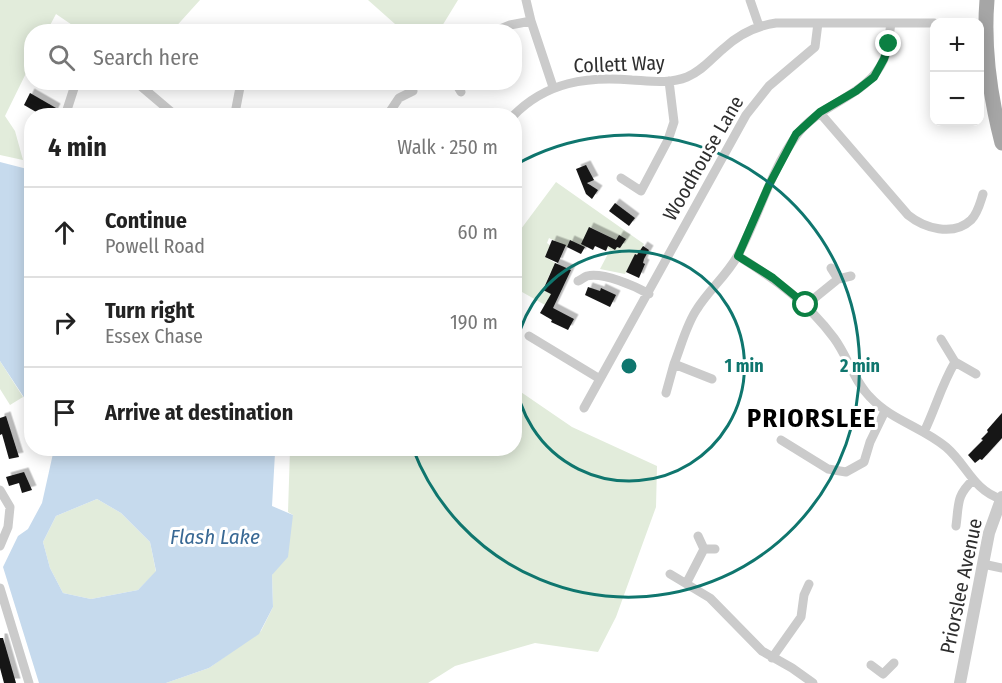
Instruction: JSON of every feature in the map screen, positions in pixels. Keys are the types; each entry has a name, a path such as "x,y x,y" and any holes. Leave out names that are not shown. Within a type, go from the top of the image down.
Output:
{"main road":[{"path":"983,18 987,0"},
{"path":"984,34 1002,143"}],"street":[{"path":"526,0 553,87"},
{"path":"750,0 759,26"},
{"path":"515,24 531,21"},
{"name":"Collett Way","path":"522,108 532,99 553,87 584,81 620,79 669,81 685,78 699,70 737,38 759,26 776,22 930,23"},
{"name":"Woodhouse Lane","path":"584,408 746,115 769,87 815,46 818,23"},
{"path":"666,393 674,364 695,311 738,256 769,185 796,134 820,112 856,91 874,77 889,44 891,23"},
{"path":"621,178 638,195 669,140 674,122 669,81"},
{"path":"69,108 73,90"},
{"path":"145,90 167,108"},
{"path":"236,108 239,90"},
{"path":"392,108 399,98 413,91"},
{"path":"820,112 908,215 918,223 945,229 970,221 978,209 983,194"},
{"path":"738,256 773,278 806,305 835,339 868,396 885,411 946,447 984,492 1001,498"},
{"path":"831,268 838,279"},
{"path":"583,275 627,283 649,294"},
{"path":"806,305 838,279 851,276"},
{"path":"529,336 600,379"},
{"path":"941,339 955,362 976,374"},
{"path":"924,432 937,405 943,382 955,362"},
{"path":"674,364 712,379"},
{"path":"781,440 828,469 846,472 864,462 870,442 885,411"},
{"path":"956,526 960,495 973,480"},
{"path":"0,490 10,507 8,527 0,546"},
{"name":"Priorslee Avenue","path":"960,683 989,532 1001,498"},
{"path":"698,537 704,549"},
{"path":"704,549 715,549"},
{"path":"687,582 704,549"},
{"path":"983,564 1002,568"},
{"path":"670,574 687,582 710,598 754,645 813,683"},
{"path":"772,658 801,617 804,595 809,584"},
{"path":"0,588 29,683"},
{"path":"876,683 894,663"},
{"path":"871,664 883,674"}],"green space":[{"path":"0,0 200,0 178,24 71,24 56,14 51,24 24,24 24,77 5,116 15,131 23,160 0,155"},
{"path":"368,0 458,0 443,24 395,24"},
{"path":"556,182 644,244 625,274 600,269 610,250 607,248 611,240 610,237 590,227 591,234 585,247 570,240 567,247 549,238 547,243 550,245 545,257 562,267 557,274 551,271 543,290 547,292 549,288 554,290 545,305 522,292 522,228"},
{"path":"0,361 23,397 10,405 0,389"},
{"path":"522,393 572,427 657,466 656,507 616,617 598,652 535,643 455,666 428,683 166,683 209,668 261,631 273,607 272,575 293,515 288,512 290,456 522,456"},
{"path":"97,499 121,513 150,542 156,572 138,590 91,599 63,593 50,568 43,542 56,516"}],"water":[{"path":"0,162 24,168 24,397 0,361"},
{"name":"Flash Lake","path":"52,456 275,456 272,506 293,515 288,557 272,575 273,607 259,634 209,668 166,683 39,683 3,567 18,536 28,529 42,503","holes":["97,499 121,513 150,542 156,571 138,590 91,599 63,593 50,568 43,542 56,516"]}],"building":[{"path":"30,93 56,108 29,108 24,105"},
{"path":"586,165 594,180 587,183 598,190 592,199 586,194 576,169"},
{"path":"615,203 635,218 629,226 609,211"},
{"path":"589,227 616,240 619,235 626,239 620,248 617,247 615,250 608,246 606,251 595,246 593,250 581,244"},
{"path":"552,240 566,245 558,263 545,257"},
{"path":"570,240 585,247 581,254 567,247"},
{"path":"643,246 649,250 639,278 626,272 635,254 637,255"},
{"path":"555,263 571,270 553,308 574,319 568,330 551,322 552,320 540,313 551,294 543,290"},
{"path":"588,287 600,291 601,288 616,295 610,307 585,295"},
{"path":"1002,413 1002,438 982,460 975,463 968,455 983,440 981,439 988,432 987,430"},
{"path":"6,416 19,457 9,459 2,434 0,435 0,418"},
{"path":"24,472 32,490 22,493 19,483 9,486 6,477"},
{"path":"0,638 3,638 16,683 4,683 0,668"}],"district":[{"name":"PRIORSLEE","path":"812,418"}],"route":[{"path":"806,305 773,278 738,256 769,185 796,134 820,112 856,91 874,77 889,44"}]}
